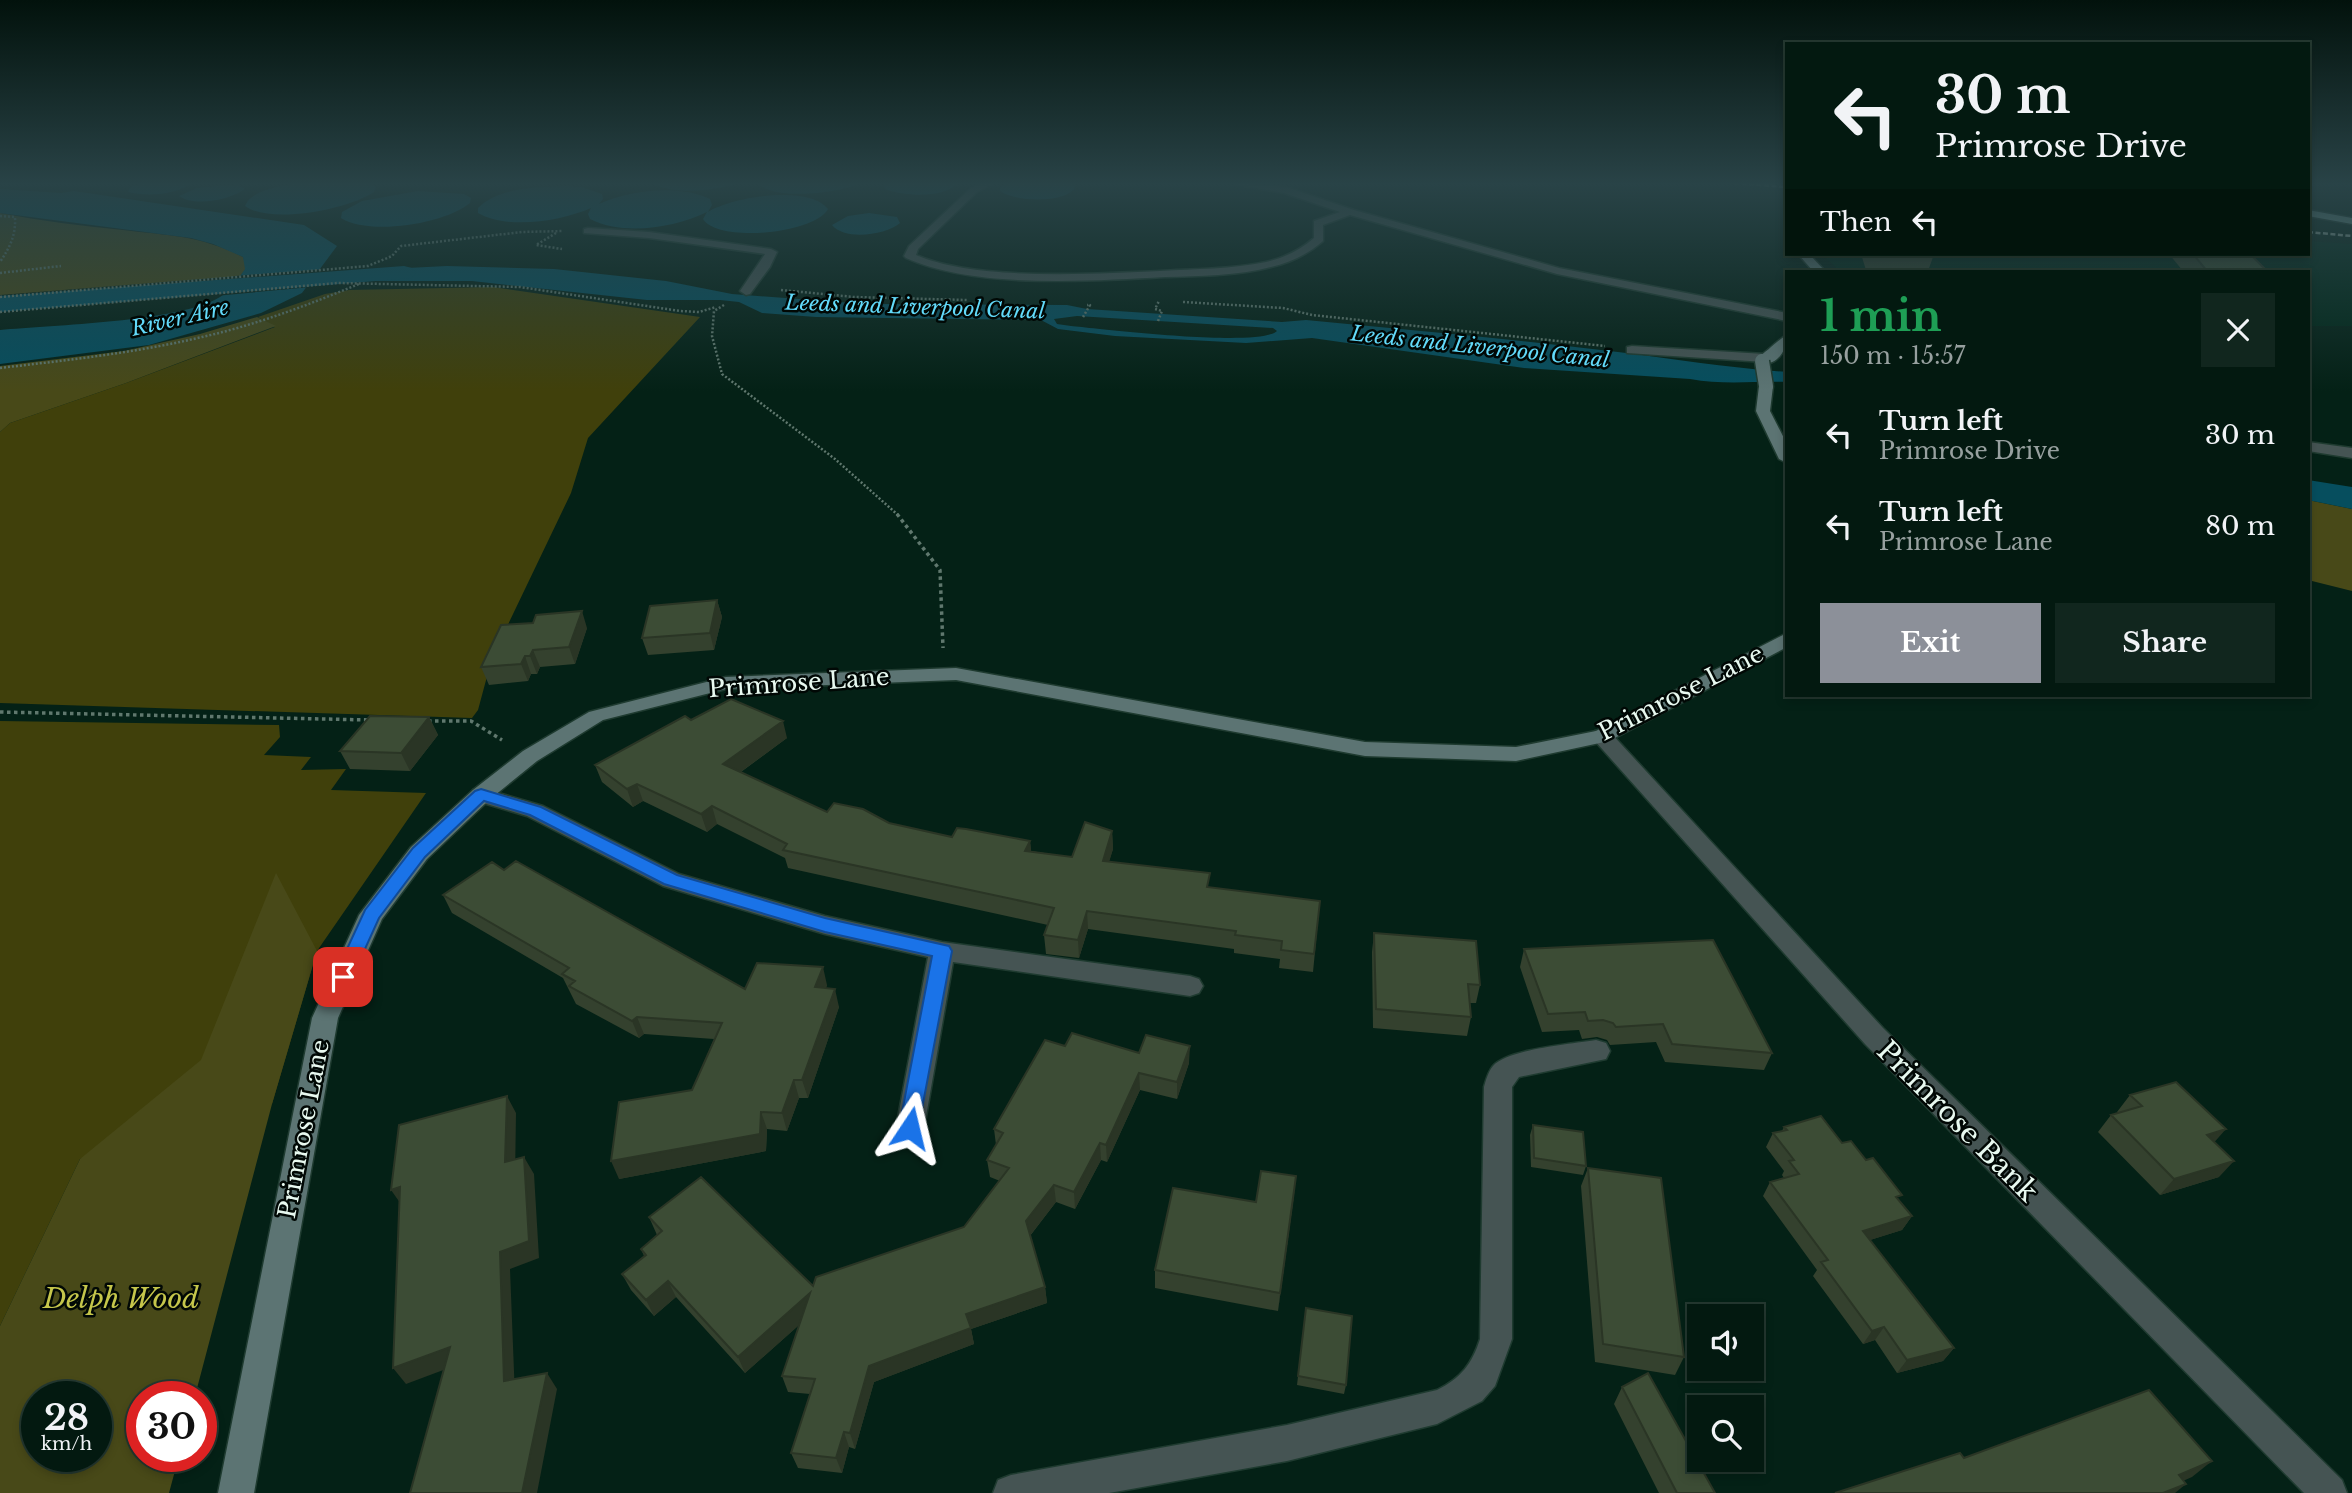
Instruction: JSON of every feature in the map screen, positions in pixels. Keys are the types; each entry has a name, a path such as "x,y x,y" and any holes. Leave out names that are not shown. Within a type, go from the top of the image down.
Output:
{"street":[{"path":"746,291 770,259 771,252 769,252"},
{"path":"912,252 910,256 915,261 947,270 1016,274 1170,276 1268,265 1303,252"},
{"path":"1489,252 1557,271 1785,317"},
{"path":"1805,256 1818,270"},
{"path":"1785,341 1773,356 1763,411 1785,455"},
{"path":"1632,350 1773,356"},
{"path":"2310,446 2352,453"},
{"name":"Primrose Lane","path":"236,1493 325,1018 371,915 419,853 481,795 530,756 596,716 726,683 956,674 1365,749 1516,754 1602,736 1785,640"},
{"name":"Primrose Bank","path":"1602,736 1874,1036 2329,1493"},
{"path":"481,795 536,811 671,880 825,925 942,951 1190,986"},
{"path":"910,1128 942,951"},
{"path":"1011,1493 1287,1443 1437,1407 1460,1398 1476,1386 1489,1365 1496,1339 1496,1098 1502,1075 1512,1067 1522,1064 1596,1051"}],"path":[{"path":"0,297 348,268 374,264 396,252"},
{"path":"0,273 61,267"},
{"path":"0,312 338,283 520,287 699,312 725,305 714,311 712,336 722,374 835,459 894,511 940,570 944,667 956,674"},
{"path":"0,368 124,353 203,337 294,310 360,283"},
{"path":"746,291 761,286 855,298 977,300"},
{"path":"1085,299 1097,299"},
{"path":"1147,301 1170,301"},
{"path":"1158,321 1162,313 1155,309 1159,301"},
{"path":"1180,302 1283,308 1312,315 1470,329 1632,350"},
{"path":"1083,317 1088,308"},
{"path":"0,712 375,720"},
{"path":"416,720 471,722 530,756"}],"shaded area":[{"path":"2310,252 2352,252 2352,326 2310,326 2310,270 1839,270 1823,256 2310,256"},
{"path":"493,287 700,317 588,438 571,493 492,658 478,710 472,718 0,703 0,432 10,423 275,327 258,317 325,294 349,290"},
{"path":"0,721 279,725 280,737 264,755 311,757 301,770 346,769 331,790 426,793 317,951 272,1104 80,1159 0,1326"}],"green space":[{"path":"0,252 231,252 243,257 247,268 240,276 0,295"},
{"path":"257,317 276,326 126,383 10,423 0,432 0,366 124,351 200,334"},
{"path":"2310,500 2352,509 2352,591 2310,580"},
{"name":"Delph Wood","path":"276,873 317,951 272,1104 199,1381 126,1381 126,1472 175,1472 169,1493 0,1493 0,1326 80,1159 201,1060"}],"water":[{"name":"River Aire","path":"231,252 333,252 302,293 261,313 149,345 0,364 0,330 114,321 176,312 201,305 220,297 231,288 245,269 243,257"},
{"path":"447,266 554,269 666,281 732,294 866,304 1067,305 1087,309 1282,322 1306,320 1540,343 1785,372 1785,382 1714,382 1524,368 1312,338 1246,343 1115,336 1058,329 1041,320 816,317 762,313 739,302 720,300 647,300 472,281 340,281 347,271","holes":["1077,316 1273,328 1277,331 1264,336 1212,338 1071,326 1057,324 1054,319"]},
{"path":"2310,480 2352,487 2352,509 2310,500"}],"pier":[{"path":"325,269 311,287 215,296 235,276"}],"building":[{"path":"2195,256 2252,256 2266,270 2206,270"},
{"path":"717,600 710,633 642,638 650,606"},
{"path":"582,611 569,647 533,650 530,656 525,656 521,664 481,667 501,625 533,623 536,615"},
{"path":"731,699 783,721 723,764 827,812 834,803 863,809 889,823 952,837 957,828 966,829 1030,841 1025,851 1072,857 1085,822 1112,831 1103,861 1210,873 1207,887 1320,901 1314,954 1281,950 1282,941 1235,935 1236,931 1087,911 1078,940 1044,935 1054,908 783,850 787,844 712,806 701,814 637,784 627,789 595,765 685,716 691,720"},
{"path":"370,716 429,717 401,753 340,751"},
{"path":"516,861 745,989 757,963 823,967 815,987 835,989 802,1080 794,1080 782,1113 761,1112 760,1134 611,1161 619,1102 692,1090 722,1023 637,1017 632,1021 569,986 575,981 562,974 569,968 443,895 492,862 504,870"},
{"path":"1374,933 1476,941 1480,985 1468,984 1471,1017 1376,1009"},
{"path":"1713,940 1772,1053 1672,1044 1663,1024 1616,1027 1603,1020 1588,1021 1585,1012 1548,1014 1524,949"},
{"path":"1072,1033 1139,1053 1146,1035 1190,1046 1177,1082 1139,1073 1106,1145 1100,1143 1074,1192 1054,1185 1026,1221 1045,1287 966,1314 971,1328 869,1366 850,1433 844,1432 836,1458 791,1453 815,1379 782,1376 810,1293 738,1357 668,1281 646,1300 622,1274 646,1255 641,1249 662,1231 649,1217 701,1177 813,1286 816,1277 964,1227 1009,1168 987,1160 1003,1133 994,1129 1045,1040 1065,1046"},
{"path":"2176,1082 2226,1129 2207,1135 2234,1161 2174,1179 2111,1115 2142,1106 2130,1095"},
{"path":"507,1096 505,1162 524,1157 529,1241 500,1252 504,1381 547,1373 522,1493 410,1493 450,1347 393,1368 400,1187 391,1190 399,1125"},
{"path":"1821,1116 1842,1143 1851,1141 1866,1160 1873,1158 1902,1195 1896,1197 1912,1216 1863,1231 1954,1348 1907,1360 1884,1327 1872,1331 1821,1262 1828,1260 1770,1182 1799,1174 1789,1161 1794,1160 1773,1133"},
{"path":"1533,1125 1583,1132 1586,1166 1534,1158"},
{"path":"1588,1168 1661,1178 1684,1357 1603,1344"},
{"path":"1261,1171 1296,1176 1280,1293 1155,1270 1173,1188 1256,1202"},
{"path":"1306,1308 1352,1316 1346,1385 1298,1376"},
{"path":"1648,1373 1687,1443 1687,1472 1703,1472 1715,1493 1677,1493 1622,1387"},
{"path":"2149,1390 2212,1461 2179,1475 2186,1484 2163,1493 1835,1493 1960,1453 1964,1458"}],"waterway":[{"name":"Leeds and Liverpool Canal","path":"0,304 404,273"}],"route":[{"path":"343,977 371,915 419,853 481,795 536,811 671,880 825,925 942,951 910,1128"}]}
